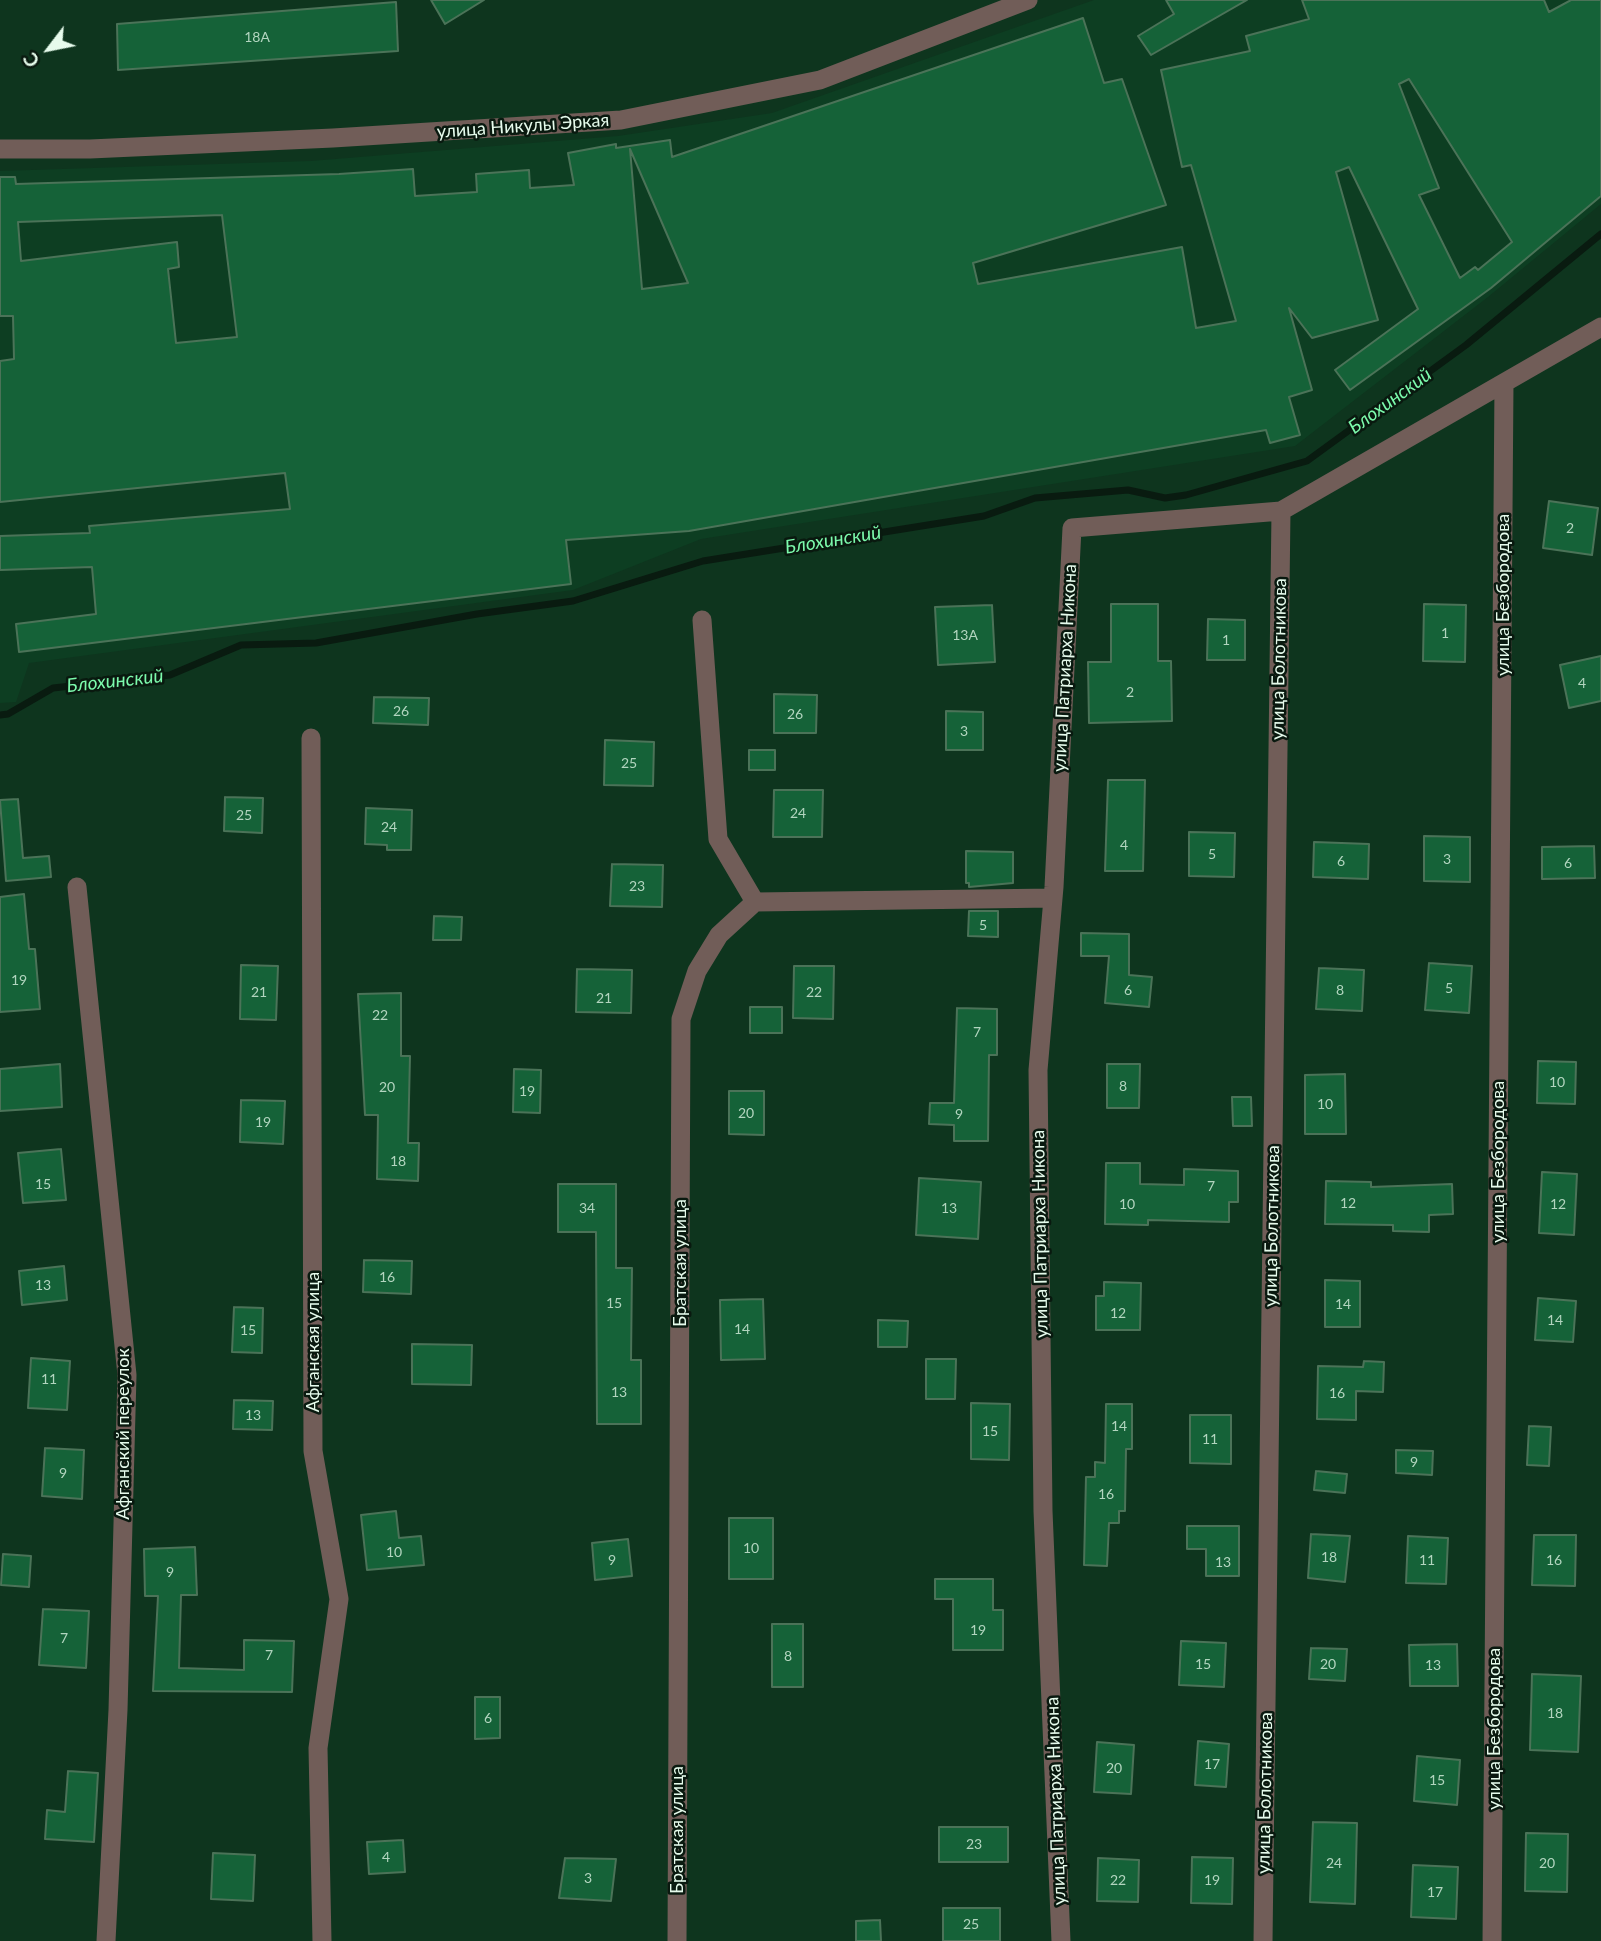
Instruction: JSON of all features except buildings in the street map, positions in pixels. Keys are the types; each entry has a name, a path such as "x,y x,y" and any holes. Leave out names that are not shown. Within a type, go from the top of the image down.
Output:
{"street":[{"name":"улица Никулы Эркая","path":"0,149 90,149 333,138 621,120 820,80 1028,0"},
{"path":"1281,510 1601,327"},
{"name":"улица Безбородова","path":"1492,1941 1504,383"},
{"name":"улица Патриарха Никона","path":"1061,1941 1043,1511 1038,1070 1053,898 1073,528 1281,510"},
{"name":"улица Болотникова","path":"1263,1941 1281,510"},
{"path":"702,620 718,839 755,902 1053,898"},
{"name":"Афганская улица","path":"311,738 313,1451 338,1599 318,1748 322,1941"},
{"name":"Афганский переулок","path":"77,887 128,1375 118,1710 106,1941"},
{"name":"Братская улица","path":"677,1941 681,1019 697,971 719,935 755,902"}],"shaded area":[{"path":"1094,0 1601,0 1601,204 1488,297 1295,446 701,539 573,590 29,663 16,702 0,703 0,171 311,161 618,136 772,113"}],"waterway":[{"name":"Блохинский","path":"0,715 8,714 53,688 170,675 241,645 316,643 477,614 573,601 703,561 984,516 1035,498 1128,490 1165,498 1186,495 1307,461 1466,345 1601,234"}]}
